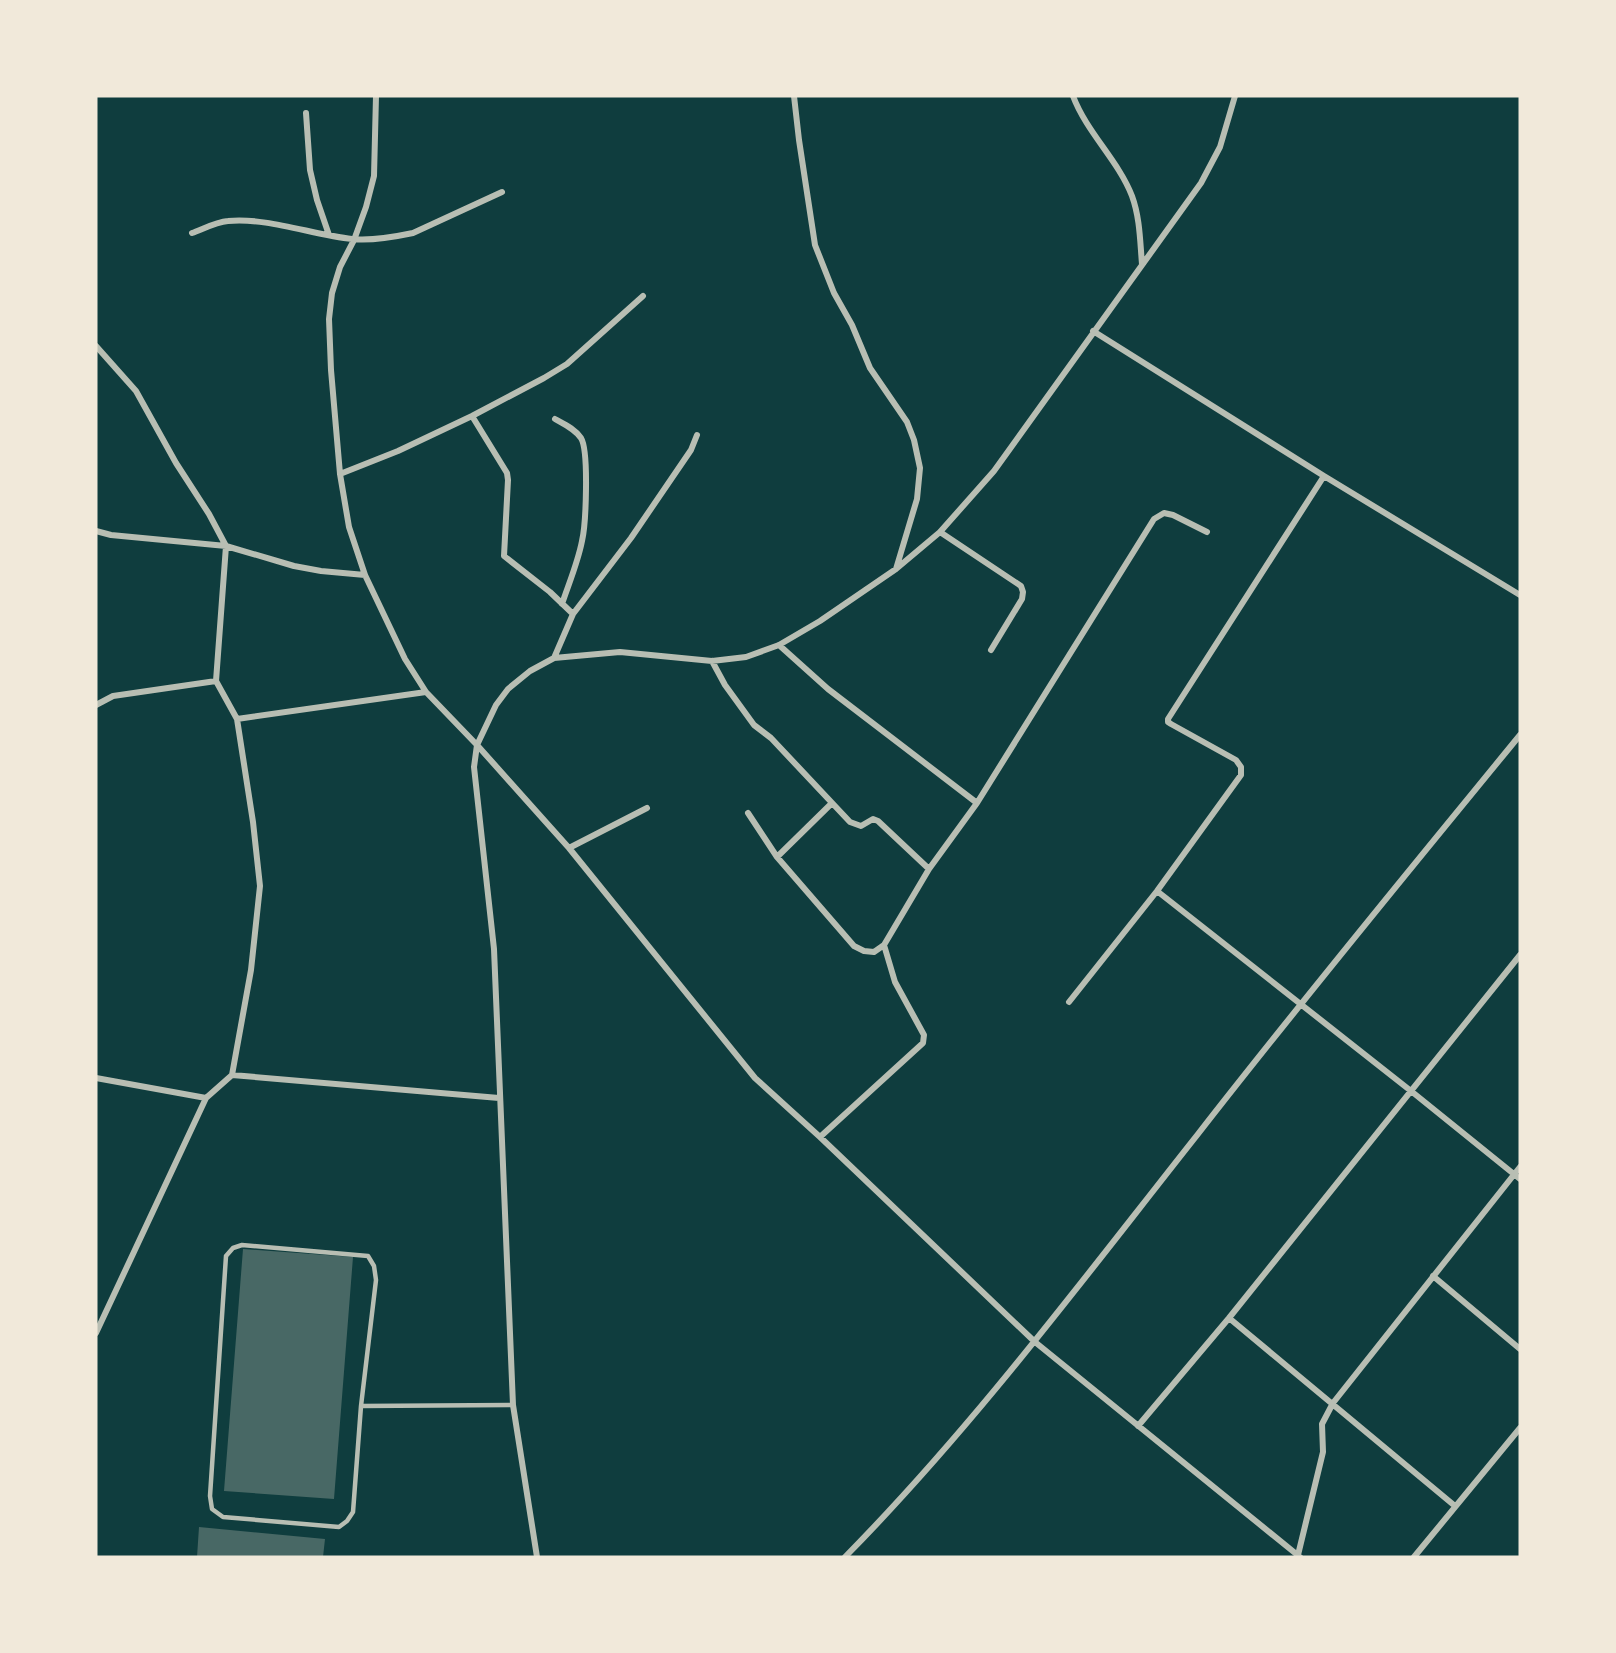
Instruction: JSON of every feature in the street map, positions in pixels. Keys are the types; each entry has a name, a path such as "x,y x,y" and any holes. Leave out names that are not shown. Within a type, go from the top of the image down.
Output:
{"street":[{"path":"376,96 374,176 366,207 335,284 329,319 331,370 340,474 349,527 365,575 405,659 426,692 569,848 747,1069 1035,1342 1299,1556 1323,1452 1322,1424 1333,1403 1433,1276 1517,1176 1520,1167"},
{"path":"794,96 815,245 834,293 852,325 870,368 907,422 914,440 920,468 917,499 896,569"},
{"path":"1073,96 1092,133 1131,194 1139,221 1142,265"},
{"path":"537,1557 513,1405 494,949 474,767 477,745 496,705 508,689 530,671 555,658 620,652 712,661 746,657 779,645 820,621 896,569 940,531 994,471 1201,183 1220,147 1235,96"},
{"path":"306,113 310,170 329,235"},
{"path":"192,233 226,221 241,221 354,240 413,233 502,192"},
{"path":"340,474 398,451 544,378 567,364 643,296"},
{"path":"1093,331 1324,476 1520,595"},
{"path":"96,346 142,400 176,463 209,514 226,546 216,681 237,719 260,886 251,970 232,1075 206,1098 96,1333"},
{"path":"471,416 507,472 504,556 550,592 573,614"},
{"path":"555,419 574,430 582,440 585,451 585,516 582,541 562,604"},
{"path":"555,658 573,614 638,528 691,450 697,435"},
{"path":"1069,1002 1157,891 1240,775 1241,767 1236,760 1168,722 1170,714 1324,476"},
{"path":"748,813 777,857 854,946 864,951 874,952 884,945 929,869 977,803 1154,519 1164,513 1173,515 1207,532"},
{"path":"96,531 111,535 226,546 294,566 365,575"},
{"path":"940,531 1021,586 1022,599 991,650"},
{"path":"779,645 828,689 977,803"},
{"path":"712,661 725,685 754,726 771,738 832,803 856,826 861,826 873,819 878,821 929,869"},
{"path":"96,705 113,696 216,681"},
{"path":"237,719 426,692"},
{"path":"845,1557 916,1482 1035,1342 1302,1004 1520,735"},
{"path":"777,857 832,803"},
{"path":"569,848 647,808"},
{"path":"1157,891 1412,1090 1517,1176"},
{"path":"820,1137 923,1043 924,1035 895,982 884,945"},
{"path":"1138,1426 1229,1318 1520,955"},
{"path":"232,1075 499,1098"},
{"path":"96,1078 206,1098"},
{"path":"1433,1276 1520,1349"},
{"path":"1229,1318 1455,1506"},
{"path":"1414,1557 1520,1428"}],"lane":[{"path":"242,1245 368,1256 374,1266 376,1280 361,1406 353,1512 339,1527 223,1517 212,1509 210,1496 226,1257 232,1248 242,1245"},
{"path":"361,1406 513,1405"}],"building":[{"path":"243,1249 353,1257 334,1499 224,1491"},
{"path":"199,1527 325,1539 323,1557 197,1557"}]}
